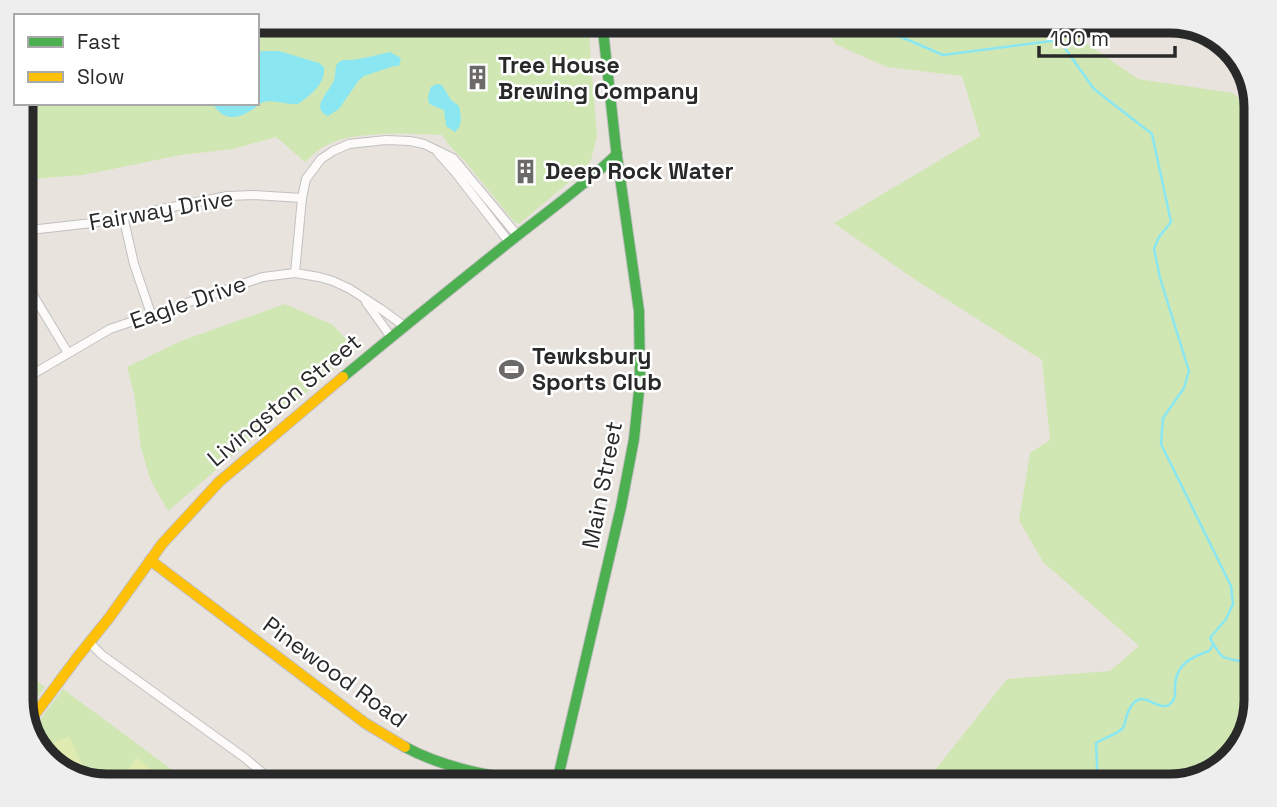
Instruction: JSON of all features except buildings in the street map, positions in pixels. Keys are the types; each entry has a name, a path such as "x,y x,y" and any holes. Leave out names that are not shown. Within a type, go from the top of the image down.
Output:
{"street":[{"name":"Main Street","path":"559,774 621,507 638,404 639,311 603,33"},
{"path":"295,273 306,179 321,159 349,144 386,140 424,144 436,151 456,172 513,239"},
{"name":"Livingston Street","path":"35,714 162,544 225,477 404,326 593,177 617,155"},
{"name":"Fairway Drive","path":"33,230 73,225 227,196 302,198"},
{"path":"123,216 134,264 151,314"},
{"name":"Eagle Drive","path":"33,375 110,329 254,279 295,273 333,281 350,289 404,326"},
{"path":"33,295 68,353"},
{"name":"Eagle Drive","path":"364,299 391,337"},
{"name":"Pinewood Road","path":"150,560 399,746 464,771 482,774"},
{"path":"89,642 102,655 264,774"}],"green space":[{"path":"259,33 589,33 597,136 591,160 585,169 519,224 514,222 442,135 383,134 353,137 324,147 305,162 276,137 233,149 181,155 83,175 33,180 33,105 259,105"},
{"path":"830,33 1072,33 1138,79 1233,93 1244,103 1244,700 1240,724 1231,741 1219,755 1202,766 1170,774 932,774 1007,679 1110,671 1139,646 1043,562 1019,520 1030,453 1050,440 1042,360 914,279 834,223 980,136 962,76 887,67 835,44"},
{"path":"285,304 333,325 356,350 168,511 150,479 141,448 134,394 127,367 181,341"},
{"path":"33,678 45,687 33,703"},
{"path":"63,689 178,774 107,774 83,770 52,749 37,723"},
{"path":"69,736 85,770 66,761 52,749 49,745"},
{"path":"136,757 156,774 127,774"}],"water":[{"path":"279,51 319,63 324,67 320,84 298,104 272,101 259,105 259,52"},
{"path":"390,52 401,58 399,66 364,76 339,109 328,116 323,113 320,104 334,80 339,62"},
{"path":"442,85 451,100 459,106 460,124 455,132 446,126 444,110 428,101 431,87"},
{"path":"214,105 259,105 234,117 220,112"}],"waterway":[{"path":"892,33 943,55 1059,40 1094,89 1152,134 1171,222 1159,237 1154,249 1160,278 1189,371 1184,388 1163,418 1161,444 1231,586 1233,604 1226,619 1210,638 1224,657 1244,662"},
{"path":"1097,774 1096,743 1123,728 1135,701 1146,700 1162,706 1172,702 1181,668 1190,659 1209,651 1213,645"}],"traffic: fast":[{"path":"559,774 621,507 634,439 640,381 639,311 616,149 603,33"},
{"path":"343,377 617,154"},
{"path":"405,747 441,763 485,774"}],"traffic: slow":[{"path":"35,714 162,544 219,482 343,377"},
{"path":"150,560 365,723 405,747"}],"place":[{"name":"Tree House Brewing Company","path":"478,78"},
{"name":"Deep Rock Water","path":"525,171"},
{"name":"Tewksbury Sports Club","path":"512,369"}]}
